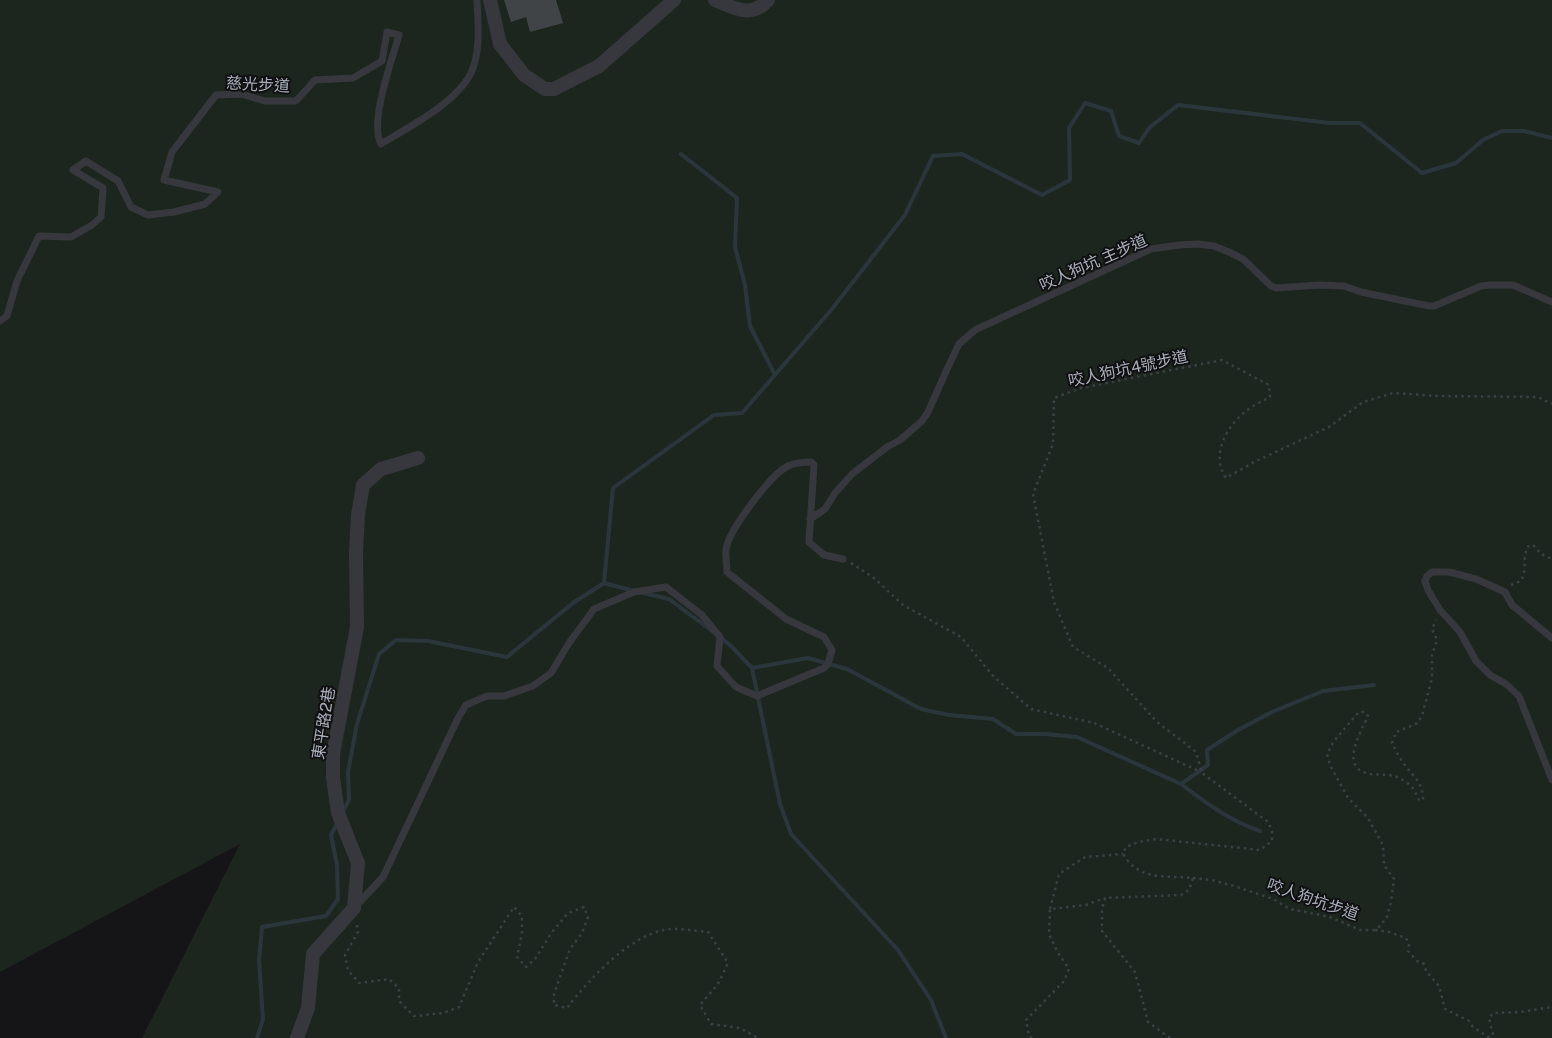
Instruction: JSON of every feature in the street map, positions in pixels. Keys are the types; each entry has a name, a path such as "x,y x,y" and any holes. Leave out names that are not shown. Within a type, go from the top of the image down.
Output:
{"street":[{"path":"490,0 500,44 524,75 545,89 554,89 599,66 674,0"},
{"path":"715,0 745,12 761,8 768,0"},
{"name":"東平路2巷","path":"354,908 358,863 338,813 333,777 333,754 357,627 356,552 358,515 364,485 381,469 418,458"},
{"path":"297,1038 308,1008 312,954 354,908"}],"lane":[{"name":"慈光步道","path":"0,320 7,316 17,281 38,236 71,237 92,225 101,217 103,188 73,170 86,161 118,181 132,207 148,215 174,212 205,204 218,192 164,180 172,152 216,95 242,94 264,100 296,100 316,80 353,78 382,62 387,32 399,35 378,115 377,137 381,144 416,124 456,93 471,72 477,49 477,0"},
{"name":"咬人狗坑 主步道","path":"810,519 825,509 835,493 852,474 887,447 900,440 922,421 928,412 959,344 975,330 1151,249 1198,244 1214,246 1243,259 1270,286 1276,288 1319,285 1344,286 1361,292 1434,306 1481,286 1513,284 1552,302"},
{"path":"354,908 383,877 458,718 466,705 487,696 504,696 533,686 551,673 569,643 594,609 634,592 666,587 702,615 720,637 717,666 736,686 757,696 824,668 828,664 832,650 824,637 786,619 727,572 726,548 742,517 759,493 787,466 802,462 811,462 814,465 809,542 824,555 843,559"},
{"path":"1552,638 1512,605 1505,592 1476,579 1440,571 1432,572 1427,576 1425,581 1440,610 1460,632 1476,661 1490,675 1506,684 1519,696 1552,780"}],"path":[{"name":"咬人狗坑4號步道","path":"1202,773 1196,752 1156,721 1108,668 1073,647 1054,602 1033,494 1053,444 1054,398 1081,388 1222,360 1269,385 1270,397 1246,411 1229,429 1219,454 1220,470 1226,478 1254,462 1329,427 1363,402 1393,392 1438,396 1538,397 1552,404"},
{"path":"1505,592 1512,585 1521,581 1524,575 1525,552 1529,545 1534,546 1541,554 1552,559"},
{"path":"843,559 874,578 903,605 961,637 994,678 1031,709 1094,723 1202,773 1268,822 1272,832 1272,841 1260,850 1156,839 1139,842 1126,847 1123,854 1085,857 1059,874 1050,909 1049,934 1058,953 1069,969 1064,981 1026,1020 1029,1036 1032,1038"},
{"name":"咬人狗坑步道","path":"1123,854 1129,864 1159,877 1212,880 1273,899 1290,909 1330,917 1360,930 1374,930 1380,926 1386,917 1391,902 1394,879 1384,866 1383,845 1368,818 1348,798 1330,765 1327,754 1334,741 1357,714 1365,712 1368,716 1353,753 1354,764 1360,770 1368,773 1386,774 1401,779 1413,789 1418,799 1421,801 1423,799 1422,788 1418,778 1404,764 1392,743 1396,732 1416,724 1422,716 1432,678 1432,656 1437,640 1432,629 1440,610"},
{"path":"1050,909 1086,905 1105,898 1181,895 1189,890 1193,878"},
{"path":"1105,898 1102,908 1102,931 1135,972 1148,1022 1170,1038"},
{"path":"354,908 358,932 345,955 348,970 359,983 389,979 399,988 398,1001 414,1016 443,1013 459,1008 478,962 514,907 522,916 522,933 517,957 526,967 535,959 552,932 568,912 584,907 588,917 582,933 570,949 554,994 554,1004 567,1008 600,970 648,935 672,929 708,932 728,963 718,984 700,1005 711,1024 740,1028 758,1038"},
{"path":"1374,930 1389,932 1406,938 1409,944 1408,951 1417,962 1424,964 1426,971 1439,986 1445,1009 1469,1021 1473,1027 1490,1038 1493,1034 1489,1018 1493,1013 1520,1012 1552,1007"}],"shaded area":[{"path":"0,0 1552,0 1552,1038 142,1038 240,844 0,972"}],"building":[{"path":"504,0 556,0 563,23 530,32 526,17 511,22"}],"waterway":[{"path":"342,813 349,800 348,772 357,724 379,654 396,640 428,641 507,657 573,603 604,583 613,488 714,415 742,413 832,309 905,215 933,156 962,154 1042,195 1070,180 1069,128 1085,103 1111,111 1119,136 1139,143 1149,128 1178,105 1330,123 1360,123 1422,173 1456,163 1483,140 1502,131 1524,131 1552,138"},
{"path":"681,154 737,198 735,247 745,285 750,326 775,375"},
{"path":"604,583 634,591"},
{"path":"643,593 669,599 712,631"},
{"path":"720,637 752,668 808,658 847,669 921,709 949,715 993,719 1016,734 1077,737 1181,784 1208,765 1207,750 1238,730 1272,712 1323,691 1374,685"},
{"path":"752,668 780,804 791,834 898,950 931,1000 946,1038"},
{"path":"1181,784 1228,817 1260,831"},
{"path":"257,1038 263,1019 259,960 262,927 326,916 338,899 337,865 331,835 338,822"}]}
